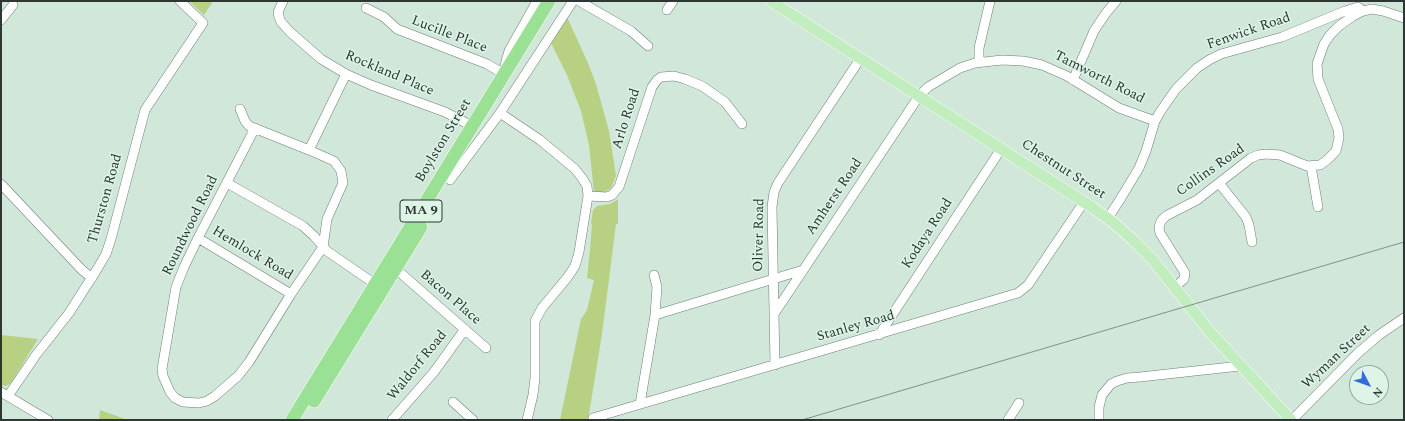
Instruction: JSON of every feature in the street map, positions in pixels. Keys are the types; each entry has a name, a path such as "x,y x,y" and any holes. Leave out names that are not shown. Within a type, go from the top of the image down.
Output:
{"highway":[{"name":"Boylston Street","path":"292,420 549,1"},
{"name":"Boylston Street","path":"303,420 558,1"}],"main road":[{"name":"Chestnut Street","path":"771,1 1108,218 1140,246 1175,287 1203,324 1291,420"}],"street":[{"name":"Thurston Road","path":"5,394 63,321 103,259 111,239 145,110 203,22 180,1"},
{"name":"Rockland Place","path":"283,1 278,12 279,17 285,27 322,59 346,74 393,94 445,112 472,126"},
{"path":"504,74 509,51 537,1"},
{"path":"450,180 500,112 573,1"},
{"path":"579,1 631,31 648,46"},
{"path":"666,10 672,1"},
{"path":"979,62 979,48 990,1"},
{"path":"1074,80 1094,31 1116,1"},
{"path":"1,20 14,5"},
{"name":"Fenwick Road","path":"1108,218 1139,168 1149,144 1155,121 1176,89 1197,68 1209,60 1228,52 1288,34 1345,11 1358,7 1363,11"},
{"name":"Lucille Place","path":"366,8 384,17 397,29 481,62 504,74"},
{"path":"1318,207 1311,166 1320,165 1330,158 1338,146 1339,138 1338,129 1318,79 1318,59 1324,44 1334,30 1348,19 1363,11 1372,9 1383,10 1404,18"},
{"name":"Oliver Road","path":"775,365 772,207 776,188 860,58"},
{"name":"Tamworth Road","path":"919,96 928,87 965,66 979,62 1010,60 1029,62 1048,67 1074,80 1119,108 1155,121"},
{"path":"309,150 346,74"},
{"name":"Arlo Road","path":"588,196 607,197 612,195 618,187 652,87 661,77 674,76 702,86 725,102 742,124"},
{"name":"Amherst Road","path":"774,314 919,96"},
{"path":"240,109 245,121 255,128 334,161 338,165 343,177 343,183 328,219 323,247"},
{"path":"500,112 540,140 575,169 587,186 588,196 579,252 575,266 542,308 535,321 536,368 532,401 527,420"},
{"name":"Roundwood Road","path":"255,128 184,266 176,287 162,369 162,376 170,392 175,398 183,402 199,403 207,401 223,390 238,376 249,362 291,294 323,247"},
{"name":"Kodaya Road","path":"879,335 1001,148"},
{"name":"Collins Road","path":"1175,287 1184,279 1185,273 1160,233 1160,221 1166,216 1197,200 1251,158 1262,154 1280,155 1297,163 1311,166"},
{"path":"227,183 303,226 331,255 375,284"},
{"path":"1219,183 1246,217 1252,242"},
{"path":"1,184 4,194 92,278"},
{"name":"Stanley Road","path":"593,418 1018,293 1024,290 1028,285 1084,202"},
{"name":"Hemlock Road","path":"198,238 291,294"},
{"name":"Bacon Place","path":"396,269 486,348"},
{"path":"655,315 803,270"},
{"path":"640,404 655,315 657,295 654,275"},
{"name":"Wyman Street","path":"1291,420 1358,353 1404,318"},
{"name":"Waldorf Road","path":"392,420 434,372 466,329"},
{"path":"1099,420 1099,407 1102,395 1111,384 1117,381 1127,378 1240,366"},
{"path":"5,394 48,420"},
{"path":"453,402 474,420"},
{"path":"1008,420 1019,403"}],"green space":[{"path":"189,1 213,1 204,15"},
{"path":"567,17 596,84 609,131 616,176 611,188 604,192 594,192 589,145 581,111 567,75 551,43"},
{"path":"618,199 618,224 616,224 602,334 588,420 560,420 581,319 587,310 594,280 587,278 593,210 597,206 610,204"},
{"path":"1,335 38,339 11,383 6,386 1,385"},
{"path":"100,410 125,419 129,420 99,420"}],"tram line":[{"path":"802,420 1404,242"}]}
